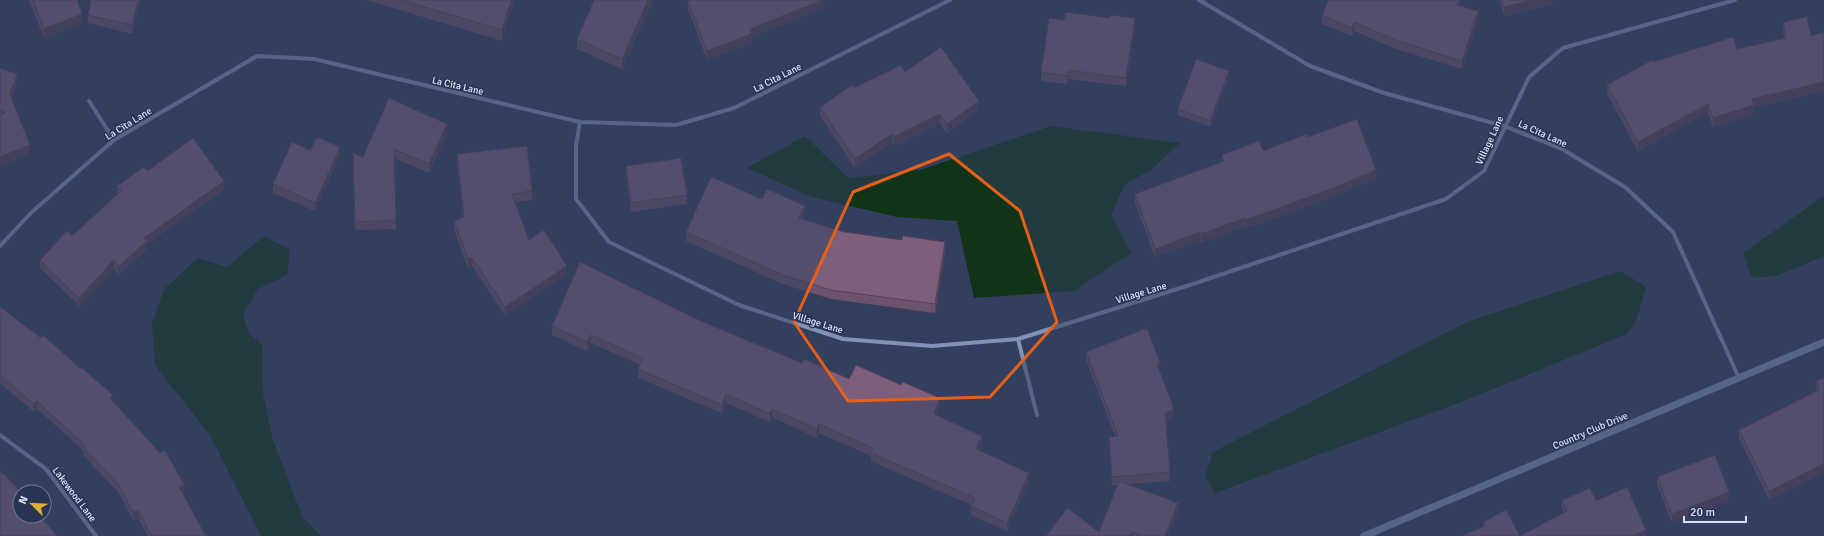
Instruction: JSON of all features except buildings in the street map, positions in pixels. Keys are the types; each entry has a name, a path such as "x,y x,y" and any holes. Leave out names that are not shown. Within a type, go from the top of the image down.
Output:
{"street":[{"name":"La Cita Lane","path":"0,246 32,212 114,140 257,56 314,59 580,122 676,125 734,108 950,0"},
{"name":"La Cita Lane","path":"1199,0 1310,66 1384,93 1504,126 1562,149 1624,187 1673,232 1739,378"},
{"name":"Village Lane","path":"580,122 576,146 576,199 609,242 739,305 843,339 932,346 1018,339 1190,285 1446,199 1484,171 1528,77 1563,48 1735,0"},
{"path":"88,101 114,140"},
{"path":"1018,339 1037,415"},
{"name":"Country Club Drive","path":"1364,536 1824,342"},
{"name":"Lakewood Lane","path":"0,435 46,469 96,536"}],"highlighted area":[{"path":"949,154 1020,211 1057,322 990,397 848,401 794,322 853,192"}],"shaded area":[{"path":"1051,126 1180,143 1151,170 1125,184 1111,215 1131,253 1074,291 974,298 957,221 897,217 812,197 747,168 805,136 848,178 920,170"},
{"path":"1824,196 1824,256 1776,276 1752,278 1743,253"},
{"path":"264,236 290,250 287,275 258,289 243,314 248,332 262,345 263,393 272,437 302,516 321,536 261,536 210,435 155,365 152,323 164,289 198,258 227,267"},
{"path":"1621,271 1646,287 1637,318 1627,334 1464,401 1215,493 1205,477 1213,452 1467,322"}]}
